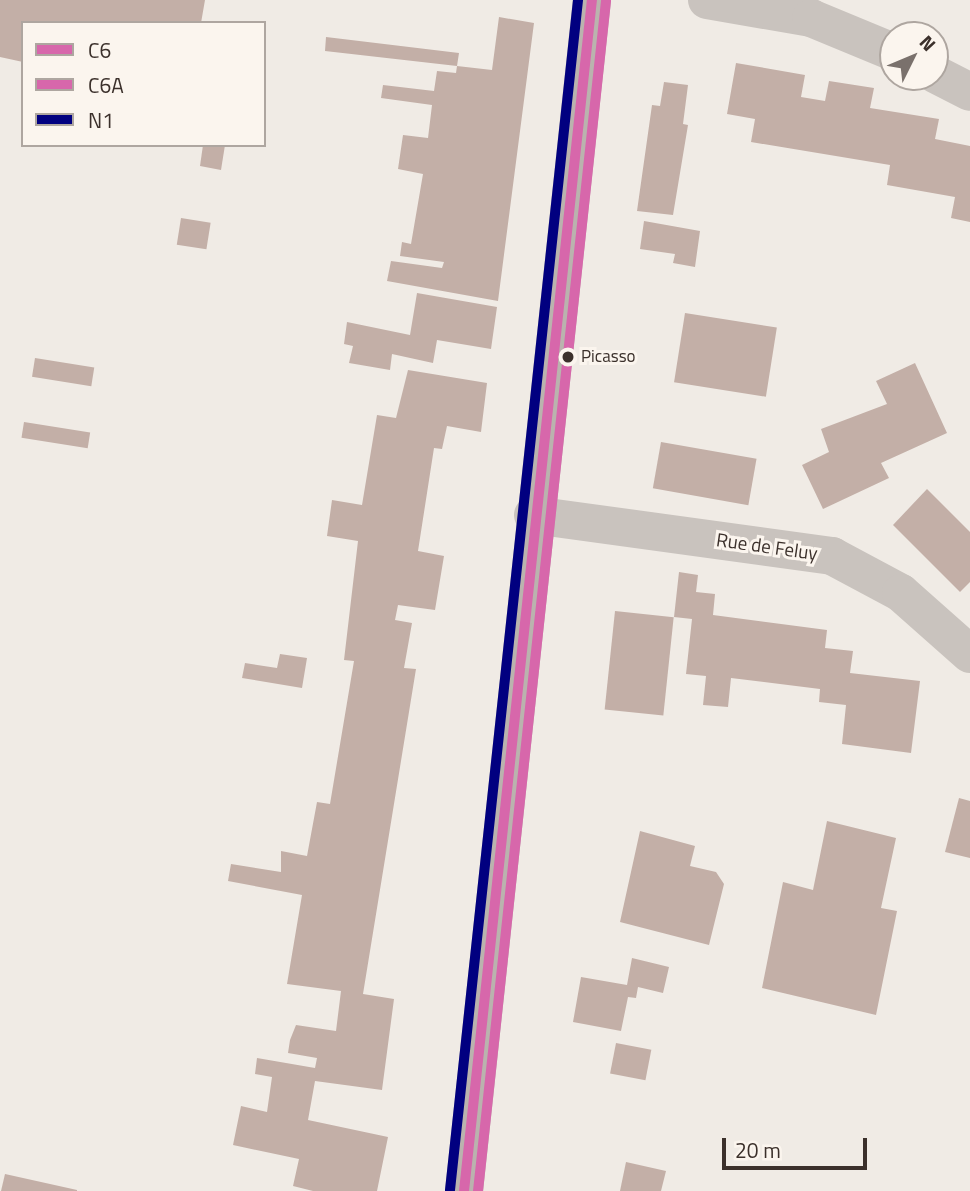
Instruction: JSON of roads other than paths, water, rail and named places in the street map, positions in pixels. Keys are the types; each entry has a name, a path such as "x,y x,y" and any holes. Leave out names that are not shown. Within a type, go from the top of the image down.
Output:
{"main road":[{"path":"464,1191 533,515 592,0"}],"street":[{"path":"707,0 811,18 879,46"},
{"path":"949,81 970,92"},
{"name":"Rue de Feluy","path":"533,515 832,556 901,593 970,654"}],"place":[{"name":"Picasso","path":"568,357"}]}
